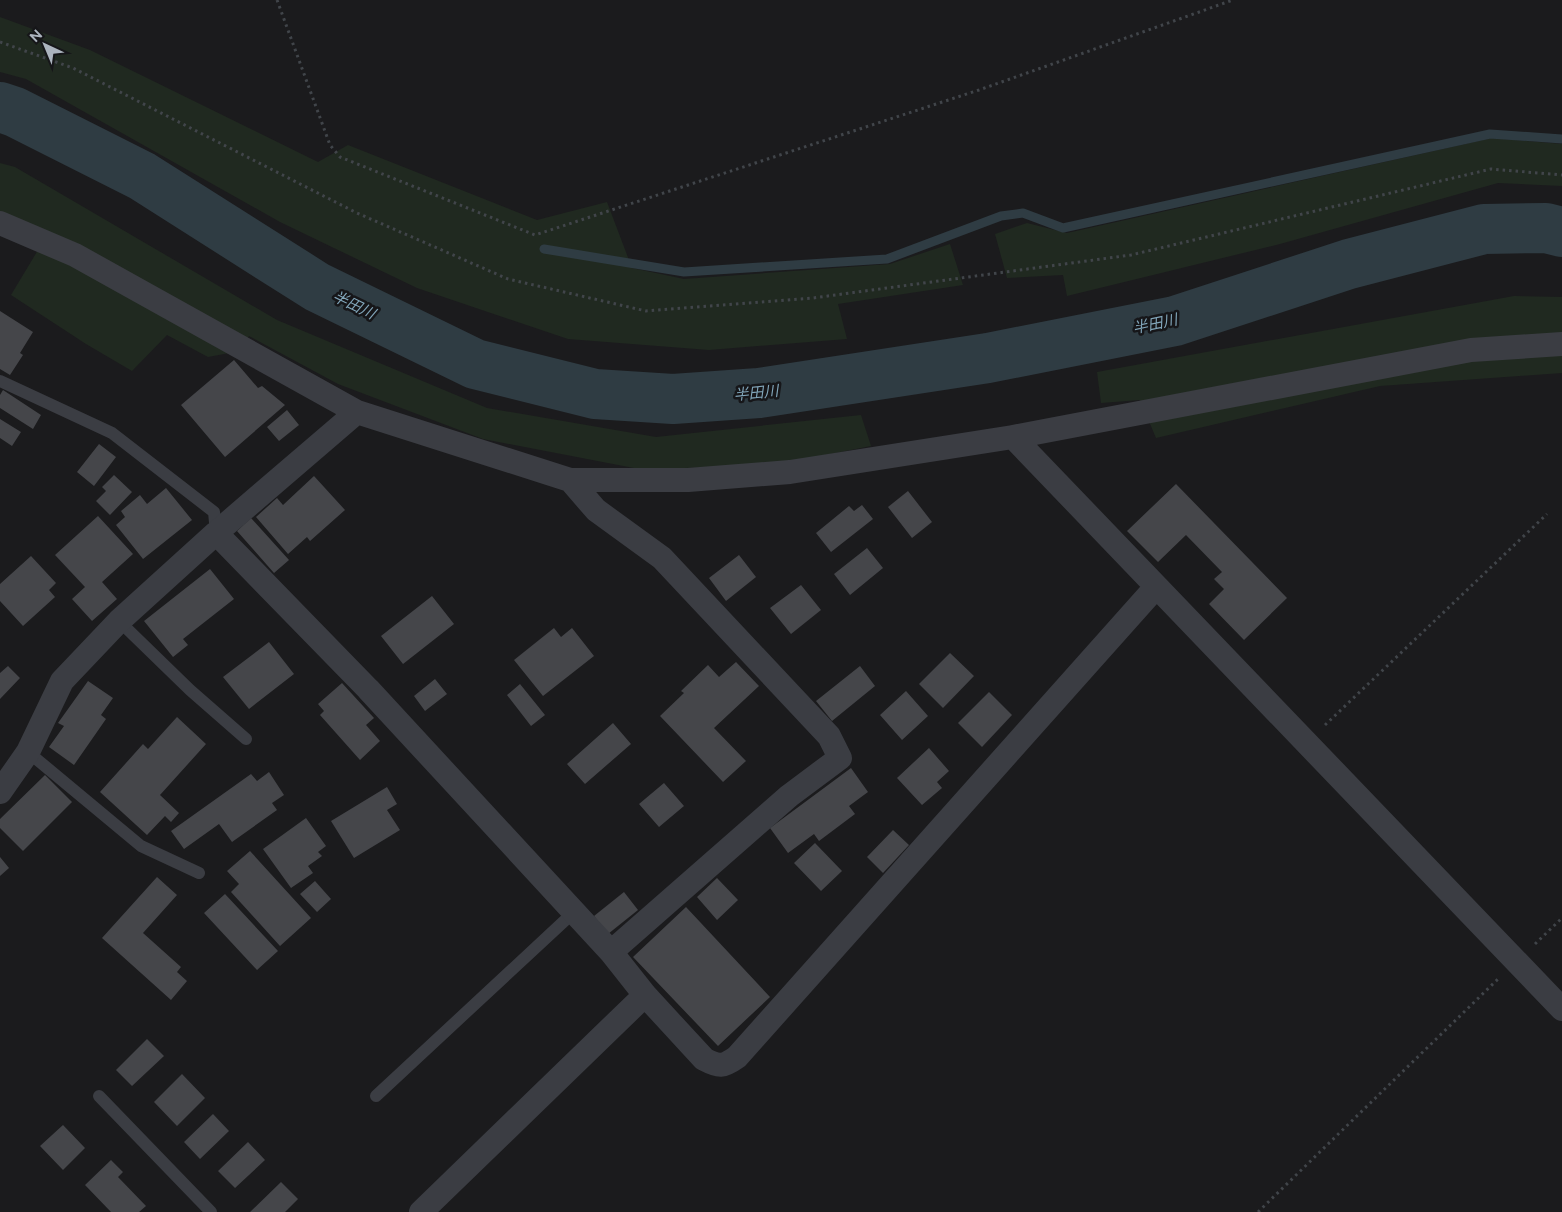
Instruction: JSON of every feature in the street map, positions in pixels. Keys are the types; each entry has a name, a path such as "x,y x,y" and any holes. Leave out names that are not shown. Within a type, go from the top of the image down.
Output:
{"street":[{"path":"0,223 75,255 358,412 570,480 688,480 790,472 1013,437 1471,350 1562,344"},
{"path":"0,792 28,752 62,681 119,621 216,533 358,412"},
{"path":"1013,437 1562,1009"},
{"path":"570,480 596,510 662,558 829,736 840,758 790,796 611,952"},
{"path":"216,533 368,689 611,952 645,995 704,1059 716,1065 727,1064 737,1057 1156,587"},
{"path":"421,1212 645,995"}],"lane":[{"path":"0,381 112,434 214,512 216,533"},
{"path":"119,621 190,690 246,739"},
{"path":"28,752 141,846 199,873"},
{"path":"376,1096 574,912"},
{"path":"99,1096 211,1212"}],"path":[{"path":"277,0 330,145 340,157 534,236 979,90 1233,0"},
{"path":"0,42 73,68 357,213 508,279 646,311 812,298 1131,255 1491,169 1562,175"},
{"path":"1306,743 1547,514"},
{"path":"1258,1212 1562,918"}],"shaded area":[{"path":"0,17 90,50 318,162 348,145 537,220 607,202 632,268 684,279 890,264 950,244 963,285 838,304 847,339 709,350 568,339 417,288 280,222 26,79 0,72"},
{"path":"1492,138 1562,144 1562,186 1498,183 1280,244 1067,296 1063,275 1007,278 995,234 1027,223 1067,233"},
{"path":"0,163 15,167 277,320 487,408 656,437 861,415 871,446 770,466 639,469 483,439 338,384 249,336 240,351 208,357 167,335 132,371 86,344 11,295 38,250 0,232"},
{"path":"1514,296 1562,297 1562,373 1380,386 1156,438 1140,400 1101,403 1097,372"}],"building":[{"path":"0,311 33,332 20,353 23,355 10,375 0,369"},
{"path":"234,360 258,388 262,386 285,405 225,457 181,405"},
{"path":"3,390 41,415 33,429 0,408 0,395"},
{"path":"287,410 299,425 279,441 267,427"},
{"path":"0,419 21,432 12,446 0,438"},
{"path":"99,444 116,457 94,486 77,472"},
{"path":"114,475 132,492 110,515 96,501 106,491 102,487"},
{"path":"314,476 345,510 310,541 307,537 288,554 256,517 277,498 283,505"},
{"path":"1176,484 1287,598 1244,640 1209,604 1224,589 1214,579 1222,572 1186,535 1158,562 1127,531"},
{"path":"166,488 192,520 143,559 116,525 125,517 121,511 140,495 147,504"},
{"path":"908,491 932,522 912,538 888,507"},
{"path":"862,505 873,519 831,552 816,533 849,506 854,511"},
{"path":"98,516 133,554 102,582 117,599 92,621 72,599 85,587 55,555"},
{"path":"251,518 289,560 274,573 237,531"},
{"path":"867,548 883,568 850,595 834,574"},
{"path":"739,555 756,577 726,601 709,578"},
{"path":"31,556 56,583 49,590 55,597 23,626 0,601 0,584"},
{"path":"210,569 234,599 183,639 188,645 173,657 144,621"},
{"path":"801,585 821,610 791,634 770,608"},
{"path":"432,596 454,624 403,664 381,636"},
{"path":"554,628 561,637 572,628 594,656 543,696 514,660"},
{"path":"269,642 294,674 249,709 223,677"},
{"path":"950,653 974,676 943,708 919,684"},
{"path":"736,662 759,686 714,728 746,761 723,782 660,716 684,693 681,691 708,665 719,677"},
{"path":"8,666 20,678 0,699 0,673"},
{"path":"860,666 875,686 832,721 816,701"},
{"path":"435,679 447,694 425,711 414,696"},
{"path":"88,681 113,698 101,715 106,719 74,765 49,747 64,726 58,723"},
{"path":"342,683 374,718 366,725 380,741 360,760 320,715 324,711 318,704"},
{"path":"520,684 545,715 531,726 507,695"},
{"path":"906,691 928,716 902,740 880,715"},
{"path":"989,692 1012,715 982,747 958,723"},
{"path":"177,717 206,744 160,795 179,813 171,822 165,816 147,835 100,792 143,744 148,749"},
{"path":"613,723 631,744 585,784 567,764"},
{"path":"929,748 949,771 937,782 942,788 922,805 897,778"},
{"path":"851,768 868,792 849,806 855,814 819,841 814,834 788,853 770,828"},
{"path":"269,772 284,795 272,803 277,810 232,842 219,824 184,849 171,831 251,774 257,781"},
{"path":"45,775 72,802 23,851 0,828 0,819"},
{"path":"664,783 684,806 659,827 639,804"},
{"path":"387,787 397,804 387,810 400,830 354,858 331,821"},
{"path":"306,818 326,846 318,852 322,856 308,866 313,873 291,888 263,849"},
{"path":"893,830 909,845 883,873 867,857"},
{"path":"815,843 842,871 821,891 794,863"},
{"path":"250,851 311,918 280,946 231,892 239,884 227,871"},
{"path":"0,857 9,868 0,876"},
{"path":"157,877 177,895 143,933 181,967 177,972 187,981 171,1000 102,938"},
{"path":"717,878 738,900 717,920 697,897"},
{"path":"315,881 331,899 317,912 300,894"},
{"path":"624,892 638,910 608,934 594,916"},
{"path":"225,894 278,951 257,970 204,913"},
{"path":"686,907 770,997 718,1046 633,957"},
{"path":"147,1039 164,1056 132,1086 116,1070"},
{"path":"182,1074 205,1098 177,1126 154,1102"},
{"path":"213,1114 229,1131 200,1159 184,1142"},
{"path":"63,1125 85,1148 63,1170 40,1146"},
{"path":"248,1142 265,1160 235,1188 218,1171"},
{"path":"111,1160 123,1172 118,1177 146,1206 139,1212 111,1212 85,1185"},
{"path":"281,1182 298,1199 285,1212 250,1212"}],"waterway":[{"name":"半田川","path":"0,107 15,112 142,176 317,287 475,364 595,394 673,399 759,393 988,358 1175,321 1349,264 1484,229 1546,228 1562,232"},
{"path":"544,249 684,272 887,259 1001,216 1023,213 1063,228 1490,134 1562,139"}]}
